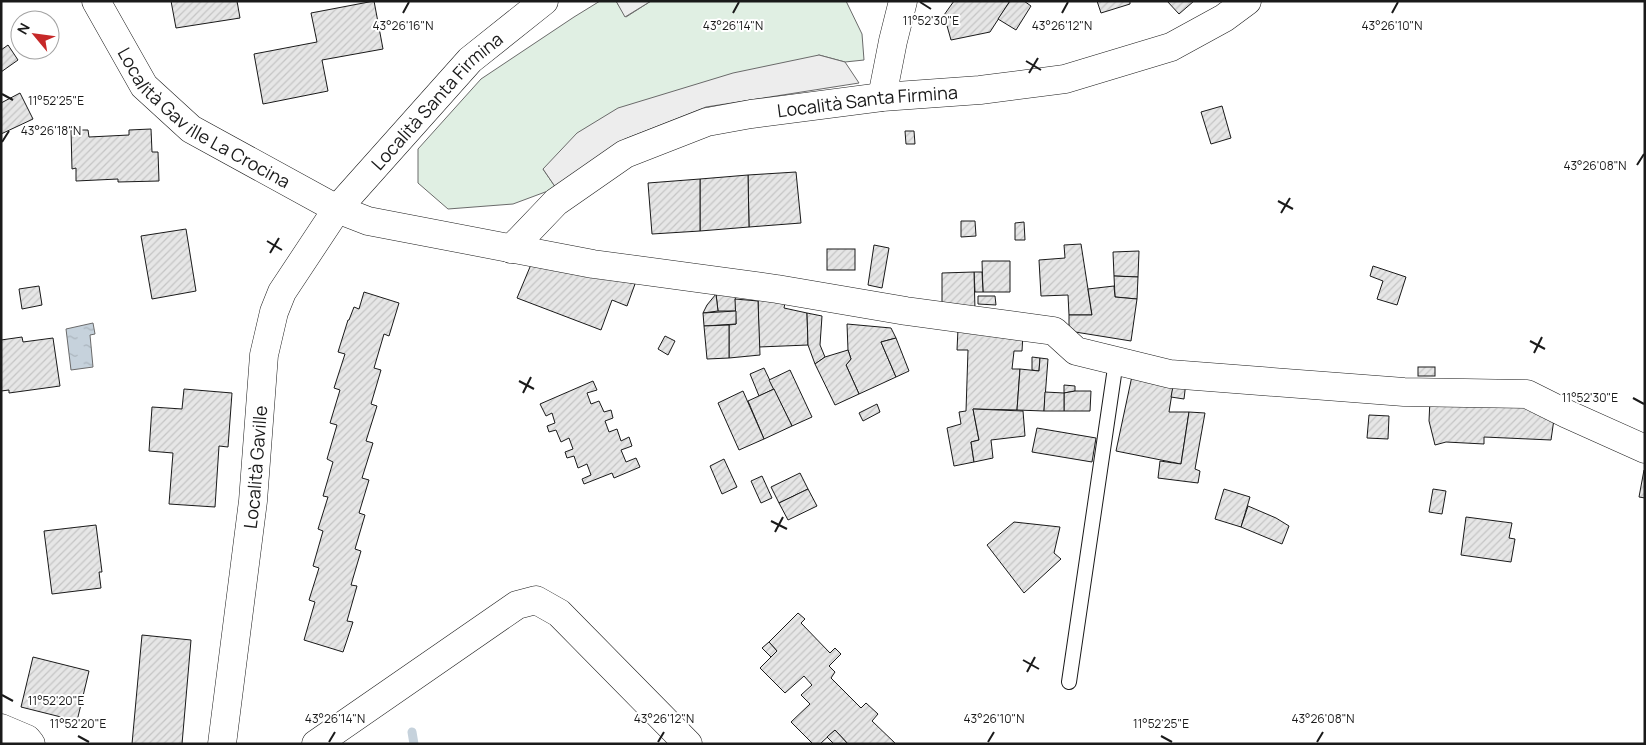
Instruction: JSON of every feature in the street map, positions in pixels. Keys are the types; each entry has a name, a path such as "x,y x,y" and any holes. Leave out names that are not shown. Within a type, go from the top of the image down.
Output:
{"street":[{"name":"Località Gav ille La Crocina","path":"96,1 144,86 191,129 337,210 368,221 593,264 777,289 906,311 1054,331 1076,351 1170,374 1404,392 1526,394 1645,449"},
{"name":"Località Santa Firmina","path":"337,210 470,60 544,1"},
{"path":"882,98 903,1"},
{"name":"Località Santa Firmina","path":"511,249 556,202 625,154 707,122 751,114 882,98 980,90 1065,79 1171,46 1224,18 1247,1"},
{"name":"Località Gaville","path":"222,744 253,501 264,355 274,312 282,292 337,210"},
{"path":"316,744 516,605 536,600 558,613 688,744"},
{"path":"1,728 27,739 31,744"}],"lane":[{"path":"1069,682 1116,361"}],"green space":[{"path":"600,1 616,1 626,17 651,1 846,1 862,34 864,60 845,62 819,55 543,169 556,188 513,204 448,209 418,183 418,149 481,79"}],"shaded area":[{"path":"616,1 651,1 625,17"},
{"path":"819,55 845,62 859,83 706,107 625,139 556,188 543,169 577,133 618,108 733,73"}],"water":[{"path":"93,323 95,334 90,335 93,367 71,370 66,329"}],"building":[{"path":"171,1 237,1 240,18 176,28"},
{"path":"374,1 383,49 322,60 328,91 263,104 254,54 317,42 311,13"},
{"path":"954,1 1010,1 990,32 951,40 944,15"},
{"path":"1010,1 1024,1 1031,6 1016,30 998,19"},
{"path":"1097,1 1130,1 1130,4 1101,13"},
{"path":"1167,1 1194,1 1179,14"},
{"path":"8,45 10,48 10,60 18,60 1,72 1,50"},
{"path":"20,93 33,119 1,134 1,103"},
{"path":"1222,106 1231,138 1211,144 1201,112"},
{"path":"151,129 152,152 158,152 159,181 118,182 118,179 76,181 76,168 72,169 71,130 88,130 89,137 129,135 129,130"},
{"path":"905,131 914,131 915,144 906,144"},
{"path":"796,172 801,223 749,227 748,175"},
{"path":"748,175 749,227 700,231 700,179"},
{"path":"700,179 700,231 652,234 648,183"},
{"path":"961,221 975,221 976,236 961,237"},
{"path":"1024,222 1025,240 1015,240 1015,223"},
{"path":"186,229 196,291 152,299 141,236"},
{"path":"1081,244 1092,315 1069,315 1068,295 1041,296 1039,260 1065,258 1064,245"},
{"path":"874,245 889,248 882,288 868,285"},
{"path":"827,249 855,249 855,270 827,270"},
{"path":"1139,251 1138,277 1114,276 1113,252"},
{"path":"535,255 635,284 627,306 612,300 601,330 517,298"},
{"path":"982,261 1010,261 1010,292 983,292"},
{"path":"1373,266 1406,277 1397,305 1377,299 1383,281 1370,276"},
{"path":"974,272 982,272 983,292 975,292"},
{"path":"974,272 975,310 942,309 942,273"},
{"path":"1114,276 1138,277 1137,299 1115,297"},
{"path":"39,286 42,305 22,309 19,289"},
{"path":"1114,286 1115,297 1137,299 1131,341 1069,331 1069,315 1092,315 1088,289"},
{"path":"364,292 399,303 389,336 384,334 374,368 381,370 371,404 377,406 366,441 373,443 362,478 369,480 359,513 365,515 355,549 361,551 351,585 357,586 347,621 353,622 343,652 304,640 315,602 309,600 319,568 313,566 323,531 318,529 328,497 323,496 333,462 327,459 337,425 330,423 340,390 334,388 345,354 338,352 348,320 354,307 359,309"},
{"path":"735,293 736,311 718,311 716,294"},
{"path":"758,293 786,298 784,308 807,313 808,345 759,347"},
{"path":"716,294 718,311 703,313 707,305"},
{"path":"978,296 995,296 996,305 978,304"},
{"path":"735,299 758,301 760,355 729,358 729,325 736,324"},
{"path":"736,311 736,324 704,326 703,313"},
{"path":"807,313 822,316 820,345 825,357 815,364 808,345"},
{"path":"847,324 891,328 896,338 881,342 896,377 859,394 846,365 851,359 848,350"},
{"path":"729,325 729,358 707,359 704,326"},
{"path":"958,329 1023,334 1022,351 1014,351 1012,369 1020,369 1017,410 973,409 979,440 971,442 974,462 954,466 947,428 961,424 959,412 966,411 968,350 957,350"},
{"path":"665,336 675,341 668,355 658,349"},
{"path":"22,337 23,342 53,338 60,386 9,393 9,390 1,391 1,340"},
{"path":"896,338 909,371 896,377 881,342"},
{"path":"848,350 851,359 846,365 859,394 835,405 815,364 825,357"},
{"path":"1032,357 1040,358 1039,371 1032,370"},
{"path":"1040,358 1048,359 1044,411 1017,410 1020,369 1039,371"},
{"path":"1418,367 1435,367 1435,376 1418,376"},
{"path":"764,368 774,389 759,396 750,374"},
{"path":"790,370 812,417 792,426 769,380"},
{"path":"1132,376 1174,381 1169,412 1189,412 1181,464 1116,451"},
{"path":"593,381 597,390 587,393 591,404 599,401 604,412 611,410 613,418 605,421 609,432 617,429 621,441 629,437 632,446 621,450 626,462 636,458 640,467 614,478 612,473 584,484 582,479 591,475 587,464 578,468 574,456 567,458 565,452 573,449 569,438 561,442 556,430 549,432 547,426 555,423 552,413 546,416 540,404"},
{"path":"1174,381 1186,382 1184,399 1171,397"},
{"path":"1064,385 1075,386 1075,391 1064,393"},
{"path":"184,389 232,393 228,447 219,446 215,507 169,504 173,453 149,451 152,407 182,409"},
{"path":"774,389 792,426 764,439 748,401"},
{"path":"743,391 764,439 739,450 718,403"},
{"path":"1091,391 1090,411 1064,411 1064,393"},
{"path":"1045,392 1064,393 1064,411 1044,411"},
{"path":"1430,399 1528,404 1554,419 1551,440 1484,437 1484,444 1446,442 1435,445 1429,421"},
{"path":"877,404 880,412 863,421 859,413"},
{"path":"973,409 1023,411 1025,436 991,440 993,458 974,462 971,442 979,440"},
{"path":"1189,412 1205,413 1195,469 1200,471 1198,483 1158,478 1160,461 1181,464"},
{"path":"1369,415 1389,416 1388,439 1367,438"},
{"path":"1037,428 1096,438 1092,462 1032,452"},
{"path":"724,459 737,487 722,494 710,466"},
{"path":"1645,470 1645,498 1639,497"},
{"path":"800,473 808,489 779,503 771,487"},
{"path":"762,476 772,498 761,503 751,481"},
{"path":"808,489 817,506 788,520 779,503"},
{"path":"1224,489 1250,497 1241,527 1215,519"},
{"path":"1433,489 1446,491 1442,514 1429,512"},
{"path":"1248,506 1289,526 1282,544 1241,527"},
{"path":"1466,517 1512,523 1509,538 1515,539 1511,562 1461,555"},
{"path":"1014,522 1060,527 1054,553 1061,559 1024,593 987,545"},
{"path":"96,525 102,572 99,572 101,588 52,594 44,531"},
{"path":"798,613 805,619 801,623 830,653 835,648 841,654 829,666 835,672 831,678 861,708 866,703 878,714 872,721 896,744 848,744 835,730 820,744 813,744 791,722 810,704 801,695 812,685 804,676 785,693 760,668 777,651 769,642"},
{"path":"142,635 191,640 182,744 132,744"},
{"path":"769,642 777,651 771,657 762,648"},
{"path":"33,657 89,671 77,721 21,707"},
{"path":"835,730 848,744 834,744 827,737"}],"waterway":[{"path":"412,732 414,744"}]}
